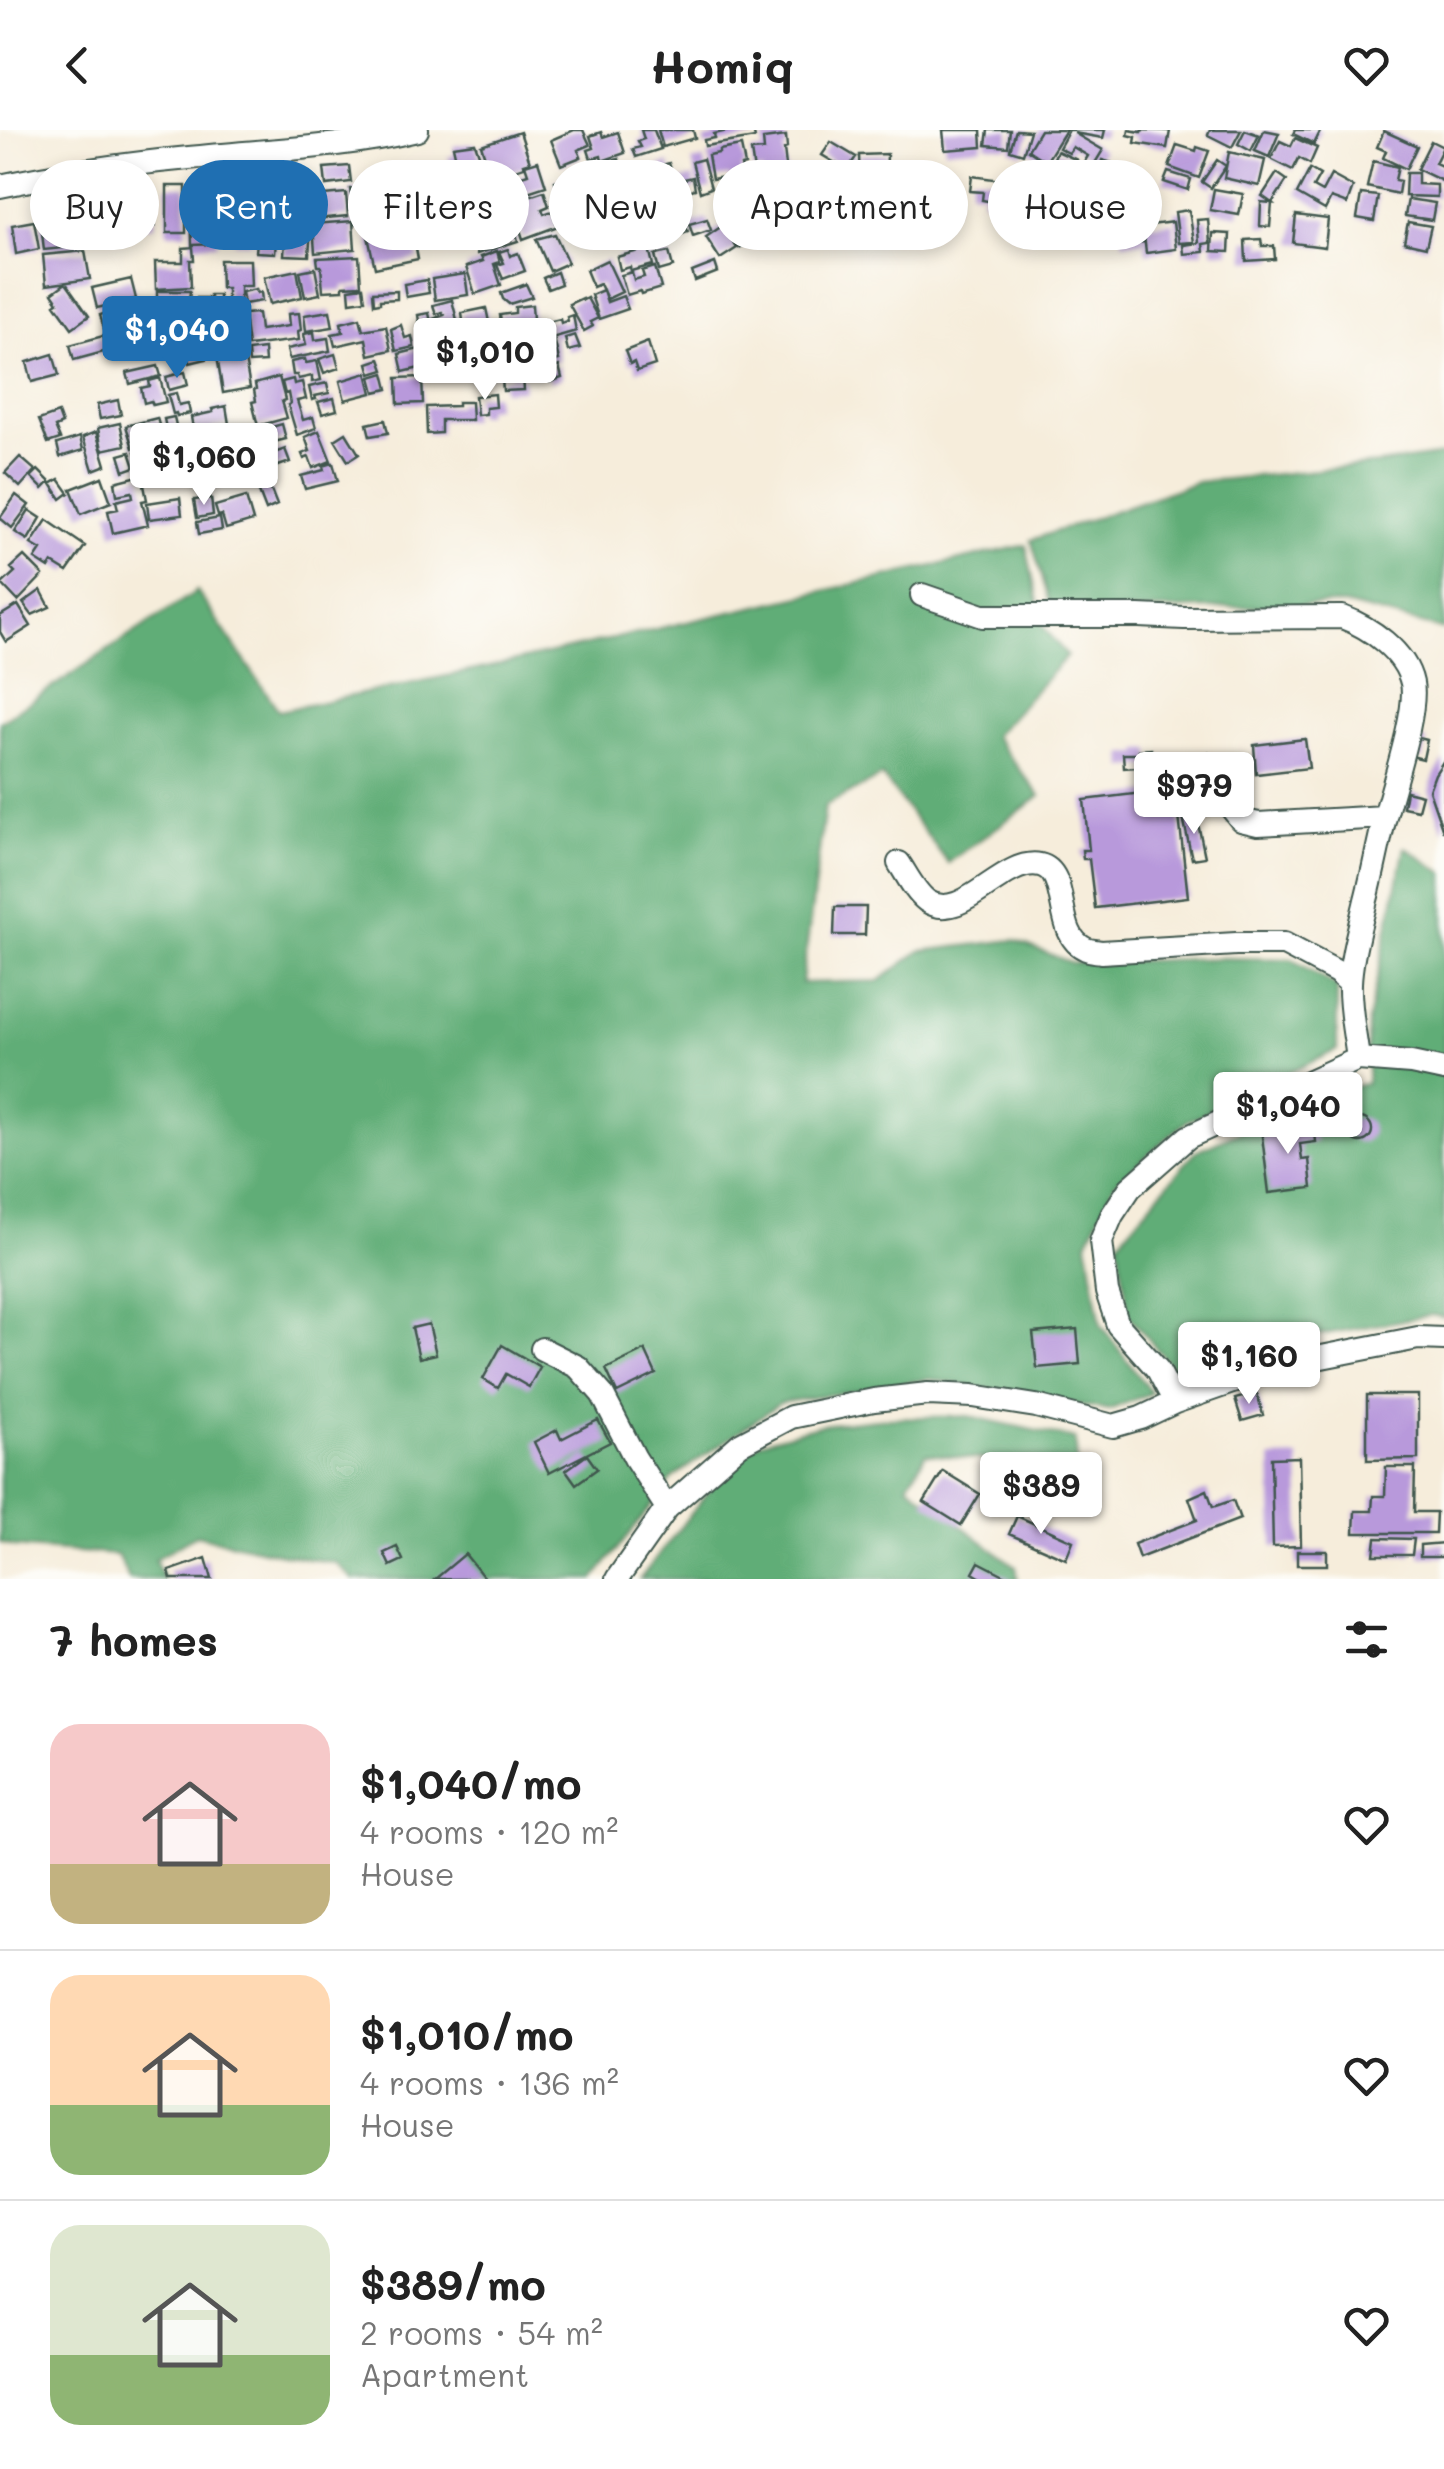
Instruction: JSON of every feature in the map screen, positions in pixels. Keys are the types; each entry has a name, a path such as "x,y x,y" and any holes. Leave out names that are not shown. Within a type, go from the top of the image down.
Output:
{"street":[{"path":"0,186 187,158 328,146 417,130"},
{"path":"922,595 984,616 1342,616 1361,624 1390,646 1410,676 1413,695 1355,949 1350,984 1358,1060"},
{"path":"1168,764 1205,764 1213,769 1229,806 1241,820 1258,824 1384,817"},
{"path":"898,864 928,902 940,906 958,904 1010,872 1031,864 1041,865 1056,876 1074,940 1086,949 1101,952 1284,944 1337,972 1350,984"},
{"path":"1175,1402 1158,1370 1118,1325 1107,1292 1101,1241 1130,1188 1188,1137 1358,1060 1410,1063 1444,1070"},
{"path":"617,1579 668,1508 740,1444 791,1416 928,1394 1020,1404 1113,1426 1280,1365 1418,1338 1444,1338"},
{"path":"542,1349 578,1368 602,1394 635,1458 668,1508"}],"green space":[{"path":"1444,455 1444,630 1344,604 1053,613 1031,540 1197,482"},
{"path":"1026,545 1043,626 1067,656 994,736 1040,796 948,863 882,776 825,806 802,983 879,981 920,951 1014,940 1072,963 1292,959 1337,987 1337,1050 1187,1121 1115,1183 1087,1242 1101,1325 1151,1393 1109,1410 929,1379 780,1403 675,1476 594,1579 353,1579 336,1563 196,1535 155,1559 163,1579 129,1579 117,1555 14,1547 0,1542 0,722 197,591 279,711"},
{"path":"1405,847 1444,873 1444,1317 1432,1315 1291,1340 1186,1384 1129,1316 1118,1242 1196,1151 1312,1099 1367,1083 1368,1021"},
{"path":"968,1416 1075,1439 1078,1469 926,1454 908,1485 1016,1567 1018,1579 640,1579 731,1462 760,1442 821,1425"}],"building":[{"path":"583,130 590,145 578,150 581,157 559,160 551,140"},
{"path":"641,130 654,130 661,149 636,157 633,149 641,147 638,141 644,139"},
{"path":"658,130 693,130 695,138 663,147"},
{"path":"753,130 755,138 705,146 704,140 715,138 714,134"},
{"path":"943,130 981,130 982,147 945,150"},
{"path":"988,130 1010,130 1008,147 986,145"},
{"path":"1016,130 1030,131 1023,154 1010,150"},
{"path":"1040,130 1066,130 1047,160 1028,150"},
{"path":"1069,130 1105,130 1103,138 1074,133 1103,150 1097,160 1086,160 1088,156 1073,147 1069,153 1059,148"},
{"path":"1129,130 1170,131 1167,148 1135,143 1136,137 1128,135"},
{"path":"1210,130 1241,130 1232,147 1208,135"},
{"path":"1245,130 1259,135 1251,151 1238,144"},
{"path":"1264,130 1279,133 1269,157 1255,151"},
{"path":"1295,130 1321,130 1314,144 1293,134"},
{"path":"1384,131 1417,146 1406,169 1383,158 1386,151 1377,147"},
{"path":"520,132 530,162 486,160 481,145"},
{"path":"618,132 625,153 605,160 601,156 591,159 588,150 594,148 590,136"},
{"path":"786,136 785,160 752,160 751,151 764,150 763,139"},
{"path":"1295,138 1317,148 1310,164 1299,158 1293,170 1271,159 1280,141 1291,146"},
{"path":"1431,141 1443,147 1435,163 1444,167 1444,182 1417,169"},
{"path":"831,142 856,157 830,160 822,155"},
{"path":"475,143 481,160 449,160 455,155 453,146"},
{"path":"1177,145 1209,151 1199,178 1169,167"},
{"path":"741,146 744,160 713,160 712,179 708,155"},
{"path":"1057,151 1077,160 1053,160"},
{"path":"1229,152 1265,160 1259,186 1224,178"},
{"path":"887,154 887,160 859,160 859,155"},
{"path":"703,159 711,188 700,192 693,162"},
{"path":"1217,160 1226,166 1211,188 1202,182"},
{"path":"538,161 546,186 529,191 529,164"},
{"path":"1373,161 1398,167 1398,194 1367,187"},
{"path":"348,166 348,182 328,185 328,168"},
{"path":"1310,169 1320,175 1313,187 1322,192 1331,175 1353,187 1347,204 1331,198 1325,210 1297,194"},
{"path":"1168,172 1191,179 1188,190 1164,182"},
{"path":"1277,173 1287,180 1272,203 1262,196"},
{"path":"1406,173 1418,173 1418,184 1437,185 1437,197 1405,196"},
{"path":"972,176 988,178 988,201 982,200 983,192 970,191"},
{"path":"167,186 179,186 179,233 167,233"},
{"path":"1214,189 1243,194 1239,215 1210,210"},
{"path":"544,191 549,206 542,209 544,214 549,212 549,229 529,237 529,196"},
{"path":"346,193 348,216 328,218 328,195"},
{"path":"1361,194 1378,196 1374,221 1357,218"},
{"path":"1408,199 1435,203 1432,220 1405,216"},
{"path":"1261,202 1272,203 1270,227 1260,226"},
{"path":"1189,210 1194,242 1179,243 1175,212"},
{"path":"1296,215 1328,219 1325,247 1293,243"},
{"path":"707,219 711,230 693,236 693,223"},
{"path":"1208,219 1210,243 1203,244 1204,252 1184,254 1183,245 1199,243 1197,220"},
{"path":"348,221 348,250 315,253 328,250 328,223"},
{"path":"30,222 30,250 34,250 16,254 12,225"},
{"path":"1173,222 1176,249 1146,253 1146,250 1162,250 1162,223"},
{"path":"1408,222 1431,226 1426,247 1404,242"},
{"path":"1213,233 1230,234 1229,252 1212,251"},
{"path":"549,236 549,250 562,250 568,263 550,271 536,239"},
{"path":"1261,239 1262,246 1274,246 1275,259 1246,261 1245,240"},
{"path":"183,250 193,250 191,287 156,289 155,262 183,262"},
{"path":"284,250 309,250 309,256 284,255"},
{"path":"371,250 416,250 418,259 375,268"},
{"path":"508,250 510,256 518,253 525,271 503,279 497,265 504,263 499,252"},
{"path":"649,250 653,265 620,270 617,257"},
{"path":"714,250 734,250 720,259"},
{"path":"85,251 90,279 46,285 43,255"},
{"path":"497,251 500,262 494,264 501,285 475,294 466,267"},
{"path":"669,252 673,267 659,271 655,255"},
{"path":"359,256 361,285 323,291 317,258"},
{"path":"220,260 250,260 251,286 240,286 240,300 227,301 227,288 221,288"},
{"path":"607,260 622,292 607,299 600,284 593,287 586,270"},
{"path":"715,263 718,272 695,281 692,272"},
{"path":"655,267 661,288 627,295 621,275 632,272 634,280 644,277 642,271"},
{"path":"315,268 320,294 305,297 300,271"},
{"path":"297,270 302,297 270,304 264,277"},
{"path":"557,272 561,284 548,289 543,278"},
{"path":"465,274 468,295 435,300 432,279"},
{"path":"131,279 136,299 97,308 92,288"},
{"path":"427,280 429,293 406,297 404,284"},
{"path":"66,283 89,316 72,328 52,293"},
{"path":"526,284 532,297 509,304 503,299 501,293"},
{"path":"363,287 365,300 350,302 349,289"},
{"path":"603,290 607,302 623,296 628,309 599,319 591,295"},
{"path":"157,291 190,291 189,300 157,300"},
{"path":"397,291 397,299 374,304 373,292"},
{"path":"242,292 261,292 262,301 244,304"},
{"path":"219,295 219,305 196,305 197,298"},
{"path":"587,298 598,318 584,331 569,304"},
{"path":"452,300 459,328 437,334 433,319 444,315 436,314 433,305"},
{"path":"174,302 179,325 152,332 146,309"},
{"path":"532,305 533,320 501,324 500,315 515,313 515,307"},
{"path":"125,307 128,316 114,320 121,342 109,346 100,315"},
{"path":"139,308 147,334 137,337 130,311"},
{"path":"486,308 490,327 463,335 462,313"},
{"path":"330,311 333,327 306,331 304,315"},
{"path":"258,313 260,330 289,326 288,314 299,313 299,340 248,346 244,314"},
{"path":"429,313 433,332 421,334 418,315"},
{"path":"241,314 243,340 227,341 228,346 242,343 250,388 223,393 217,356 231,354 230,352 206,358 204,345 221,342 210,343 214,321 223,320 222,315"},
{"path":"573,315 576,331 552,338 548,322 560,319 561,323"},
{"path":"360,318 363,330 386,326 391,350 369,355 366,339 335,346 332,334 343,332 341,323"},
{"path":"544,320 547,335 497,344 495,329"},
{"path":"401,325 405,338 412,336 414,347 396,351 391,329"},
{"path":"314,332 315,340 328,338 330,351 289,359 287,349 306,345 304,334"},
{"path":"575,335 580,348 568,351 565,338"},
{"path":"103,336 107,351 74,360 70,345"},
{"path":"439,337 444,354 427,360 428,366 403,372 399,354 419,349 421,357 426,355 422,343"},
{"path":"554,338 559,360 527,364 523,345"},
{"path":"480,339 481,348 504,345 501,360 507,359 509,373 484,375 485,380 474,381 474,375 465,376 463,362 468,348 463,348 462,341"},
{"path":"201,341 206,359 190,363 186,344"},
{"path":"648,342 655,365 637,371 625,351"},
{"path":"264,349 265,362 249,363 248,351"},
{"path":"53,354 59,375 32,382 27,362"},
{"path":"335,354 339,368 324,373 319,359"},
{"path":"461,354 462,377 438,379 437,365 444,365 443,355"},
{"path":"520,357 522,371 511,377 509,358"},
{"path":"305,359 306,363 317,361 321,380 312,382 312,376 298,379 293,375 291,362"},
{"path":"380,359 384,370 371,374 368,363"},
{"path":"158,366 161,376 130,384 127,373"},
{"path":"559,366 562,378 550,382 546,370"},
{"path":"185,372 188,385 169,390 166,377"},
{"path":"367,373 372,393 345,400 340,381"},
{"path":"384,373 388,389 375,392 371,377"},
{"path":"279,377 287,418 258,426 252,402 256,401 255,384"},
{"path":"422,377 423,403 398,404 397,378"},
{"path":"160,378 166,402 144,403 141,388"},
{"path":"523,378 524,390 503,391 502,379"},
{"path":"293,379 294,384 302,382 306,399 297,401 303,420 313,417 316,428 297,435 282,382"},
{"path":"327,383 329,393 312,400 309,387"},
{"path":"176,393 179,405 188,403 190,413 173,414 168,395"},
{"path":"495,394 496,407 477,415 475,396"},
{"path":"334,398 337,410 322,414 318,402"},
{"path":"118,400 121,415 100,419 97,405"},
{"path":"458,402 471,402 472,420 441,420 441,433 427,434 426,407 458,406"},
{"path":"226,406 229,424 211,428 213,435 195,439 191,417"},
{"path":"58,413 62,424 55,427 60,439 48,443 39,420"},
{"path":"174,417 178,434 168,437 164,419"},
{"path":"157,418 163,439 133,448 126,426"},
{"path":"385,420 388,433 370,436 367,424"},
{"path":"120,423 125,445 102,450 98,428"},
{"path":"282,424 286,439 270,443 271,449 259,452 254,432"},
{"path":"247,430 259,468 240,474 228,436"},
{"path":"319,431 331,461 313,468 309,457 304,459 302,454 310,451 305,437"},
{"path":"96,432 106,465 93,470 83,437"},
{"path":"346,433 359,454 348,461 335,440"},
{"path":"80,437 83,450 60,457 57,444"},
{"path":"160,446 164,464 140,470 135,452"},
{"path":"285,449 290,462 264,471 261,458"},
{"path":"130,452 135,467 124,471 119,455"},
{"path":"20,457 35,470 20,487 5,473"},
{"path":"333,463 338,481 305,489 301,476 324,470 323,466"},
{"path":"38,470 50,482 43,489 31,477"},
{"path":"142,475 147,500 142,501 148,525 113,533 108,511 118,509 116,501 133,497 132,492 117,495 115,482"},
{"path":"265,475 277,505 266,510 254,479"},
{"path":"102,477 111,502 81,514 71,489"},
{"path":"59,479 69,493 61,499 51,484"},
{"path":"16,495 29,505 12,528 0,518"},
{"path":"246,497 253,521 226,529 215,506"},
{"path":"180,498 182,515 149,519 147,503"},
{"path":"211,498 213,515 197,518 194,500"},
{"path":"29,510 41,518 28,540 15,532"},
{"path":"220,518 222,530 199,534 197,522"},
{"path":"47,520 85,546 67,572 52,563 49,568 35,559 41,550 31,544"},
{"path":"24,556 43,575 18,601 2,584"},
{"path":"41,590 50,607 32,615 23,603"},
{"path":"18,605 31,626 6,642 0,632 0,616"},
{"path":"1415,737 1427,740 1423,759 1411,756"},
{"path":"1305,739 1309,768 1256,774 1254,745"},
{"path":"1151,749 1151,766 1124,768 1123,754"},
{"path":"1444,760 1444,831 1443,831 1429,790"},
{"path":"1176,789 1188,897 1095,908 1089,859 1083,859 1082,850 1089,850 1084,800"},
{"path":"1406,791 1422,795 1418,810 1403,807"},
{"path":"1196,814 1205,857 1192,859 1183,817"},
{"path":"835,907 866,907 865,935 834,935"},
{"path":"1360,1118 1369,1121 1369,1139 1360,1142 1351,1139 1348,1130 1351,1121"},
{"path":"1314,1122 1316,1142 1300,1144 1302,1160 1309,1159 1312,1188 1269,1193 1261,1128"},
{"path":"429,1324 436,1354 419,1358 412,1328"},
{"path":"1077,1329 1080,1364 1037,1368 1033,1333"},
{"path":"502,1345 540,1367 529,1387 506,1374 498,1388 483,1379"},
{"path":"645,1350 656,1374 617,1393 606,1369"},
{"path":"1257,1393 1263,1415 1242,1421 1235,1399"},
{"path":"1367,1395 1418,1395 1418,1459 1367,1460"},
{"path":"598,1420 610,1442 549,1473 534,1442 557,1430 561,1439"},
{"path":"587,1455 597,1469 576,1484 566,1470"},
{"path":"1299,1457 1301,1546 1273,1547 1271,1458"},
{"path":"1386,1467 1415,1467 1414,1512 1436,1512 1435,1533 1354,1533 1355,1511 1372,1511 1373,1496 1385,1496"},
{"path":"943,1471 980,1494 961,1525 924,1502"},
{"path":"1207,1490 1213,1507 1233,1500 1240,1519 1139,1558 1134,1544 1197,1520 1189,1498"},
{"path":"1017,1516 1073,1541 1066,1559 1009,1534"},
{"path":"1376,1538 1414,1539 1412,1555 1374,1555"},
{"path":"1444,1543 1444,1557 1420,1557 1420,1545"},
{"path":"397,1547 403,1560 390,1566 384,1553"},
{"path":"1297,1551 1327,1551 1327,1565 1297,1565"},
{"path":"465,1554 485,1579 435,1579"},
{"path":"206,1558 212,1579 171,1579 169,1571"},
{"path":"979,1562 1012,1579 983,1579 973,1573"}]}
